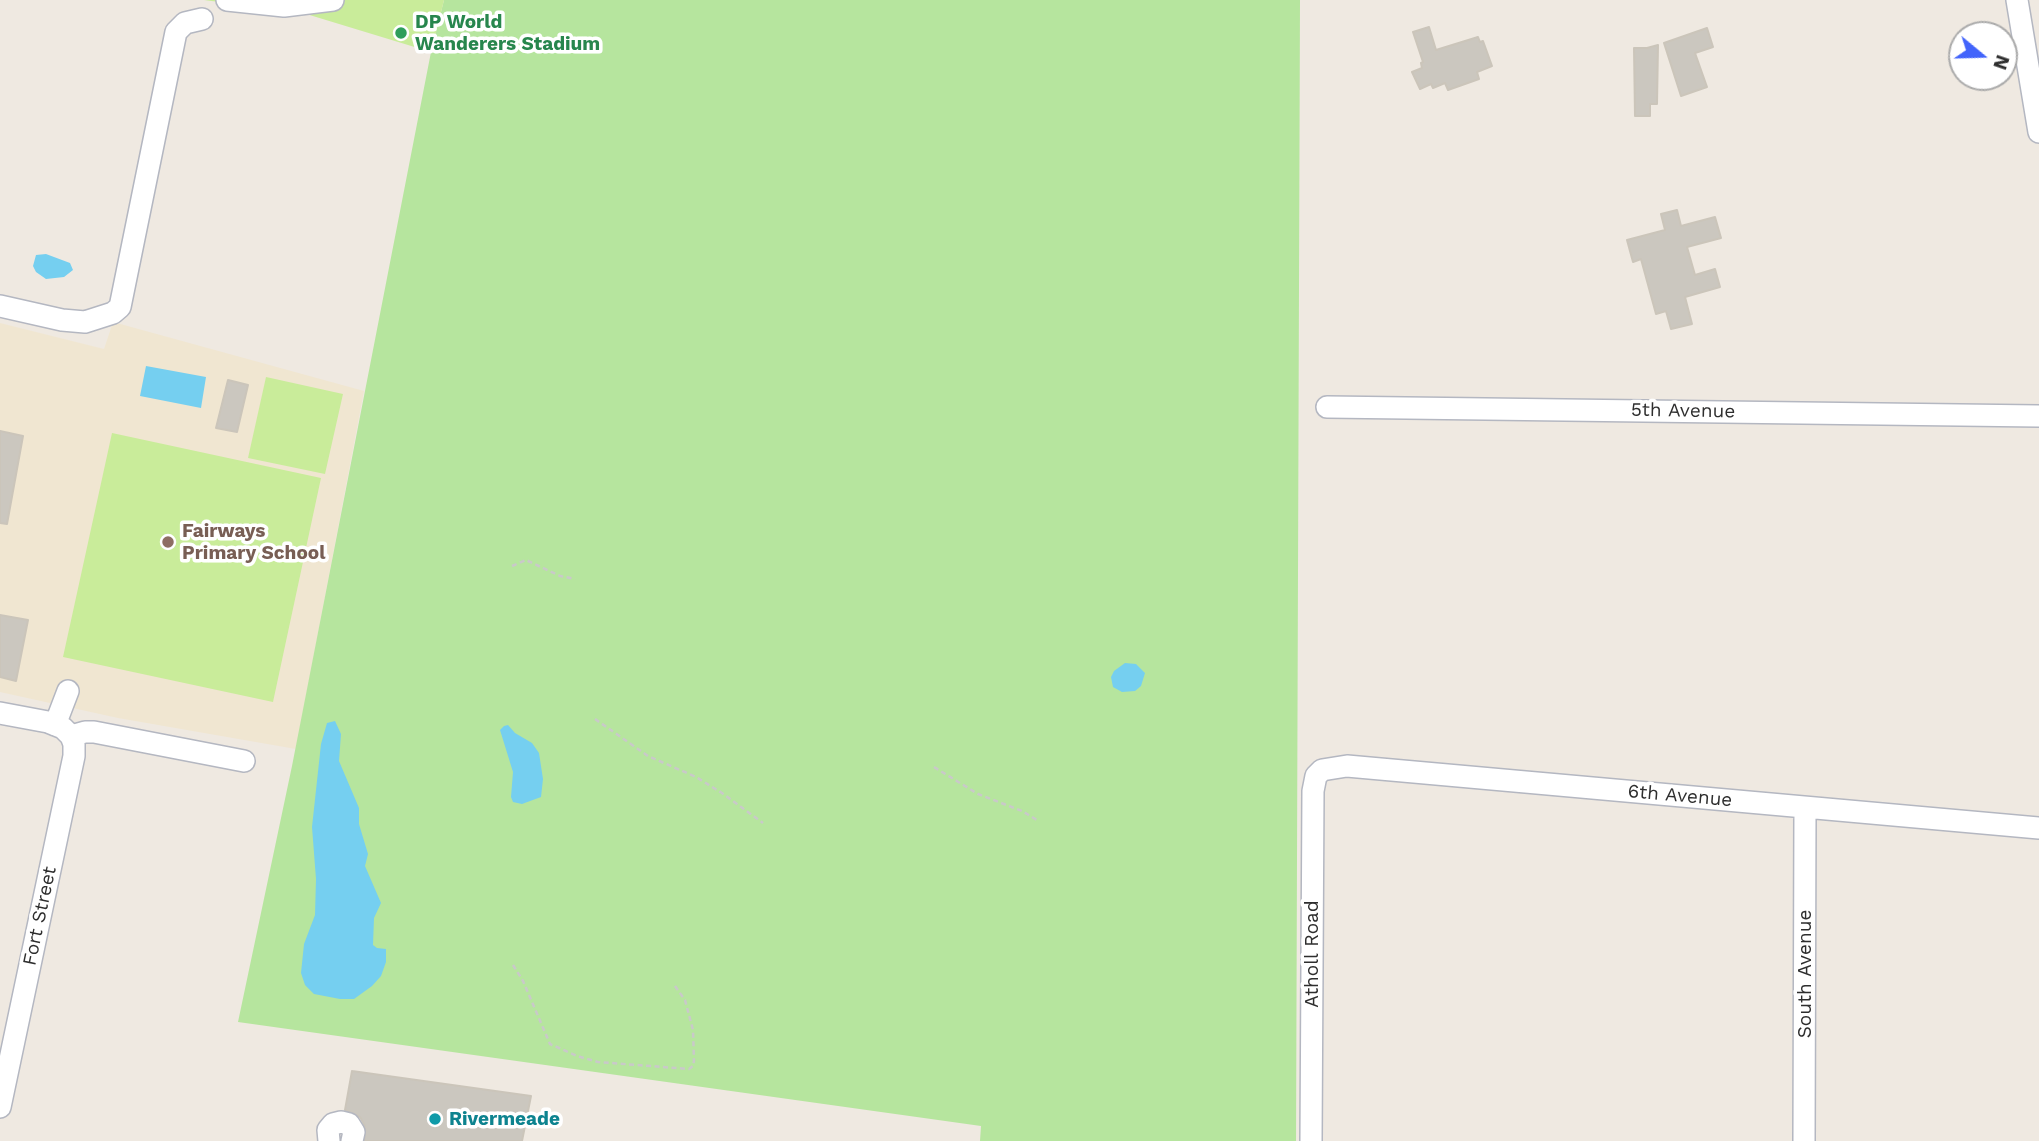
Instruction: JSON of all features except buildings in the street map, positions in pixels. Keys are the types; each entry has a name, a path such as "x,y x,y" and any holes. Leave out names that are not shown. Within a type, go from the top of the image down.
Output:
{"street":[{"path":"227,0 284,6 333,0"},
{"path":"2017,0 2039,132"},
{"path":"0,306 62,320 85,322 97,320 120,307 177,32 185,23 202,19"},
{"name":"5th Avenue","path":"1327,407 2039,416"},
{"path":"63,730 68,691"},
{"path":"0,713 63,730 110,734 244,761"},
{"name":"Fort Street","path":"0,1107 74,756 74,744 63,730"},
{"name":"6th Avenue","path":"1322,770 1347,766 2039,828"},
{"name":"Atholl Road","path":"1311,1141 1313,791 1317,776 1322,770"},
{"name":"South Avenue","path":"1804,1141 1805,808"},
{"path":"329,1141 328,1130 333,1124 341,1122 349,1124 354,1132 352,1141"}],"path":[{"path":"512,566 526,560 561,576 575,579"},
{"path":"595,719 648,756 696,777 722,793 763,823"},
{"path":"934,767 978,794 1022,811 1037,820"},
{"path":"513,965 523,981 550,1044 598,1062 689,1069 694,1061 693,1030 685,1000 675,986"}],"shaded area":[{"name":"Fairways Primary School","path":"113,322 364,391 296,749 118,718 0,692 0,323 104,349"}],"green space":[{"name":"DP World Wanderers Stadium","path":"204,0 444,0 431,52 303,13"},
{"path":"444,0 1300,0 1296,1141 980,1141 981,1126 238,1022 292,766 431,52"},
{"path":"266,377 343,394 325,474 248,458"},
{"path":"112,433 321,478 273,702 63,657"}],"water":[{"path":"46,254 70,263 73,270 64,277 46,279 36,272 33,266 36,255"},
{"path":"146,366 206,377 201,408 140,396"},
{"path":"1125,663 1136,664 1145,673 1141,686 1135,691 1122,692 1113,687 1111,677 1114,671"},
{"path":"335,721 341,734 339,761 359,808 359,824 368,854 365,866 381,903 374,918 373,945 386,949 386,962 381,976 354,999 314,994 305,985 301,973 304,944 315,915 316,879 312,827 321,744 327,723"},
{"path":"508,725 515,733 532,743 539,753 543,779 541,797 522,804 513,802 511,797 513,772 500,730"}],"place":[{"name":"DP World Wanderers Stadium","path":"401,33"},
{"name":"Fairways Primary School","path":"168,542"},
{"name":"Rivermeade","path":"435,1119"}]}
